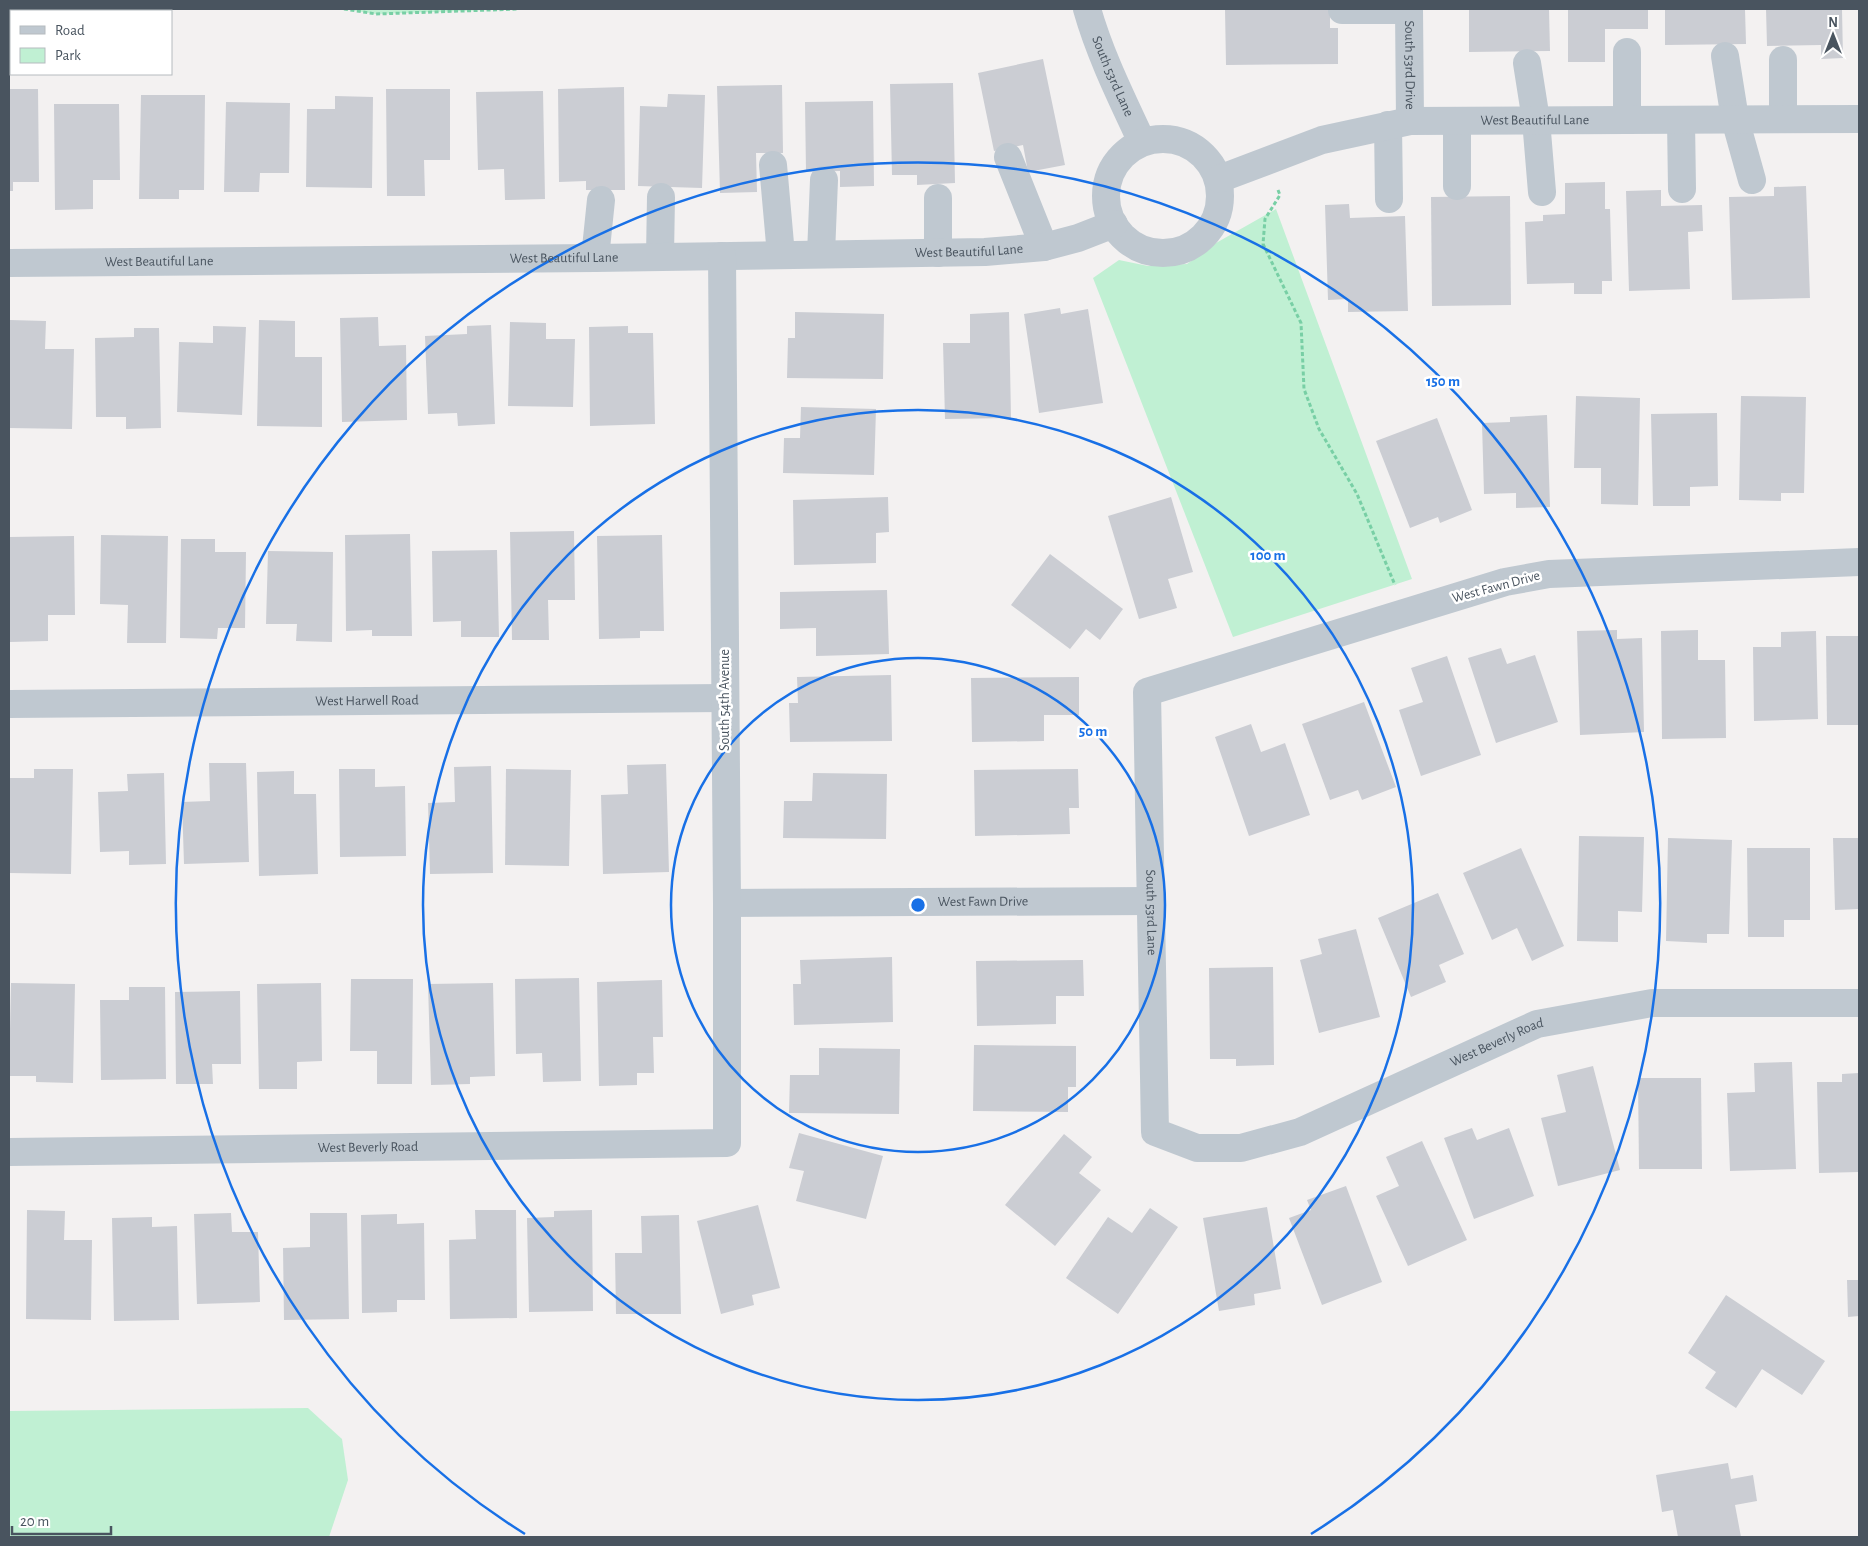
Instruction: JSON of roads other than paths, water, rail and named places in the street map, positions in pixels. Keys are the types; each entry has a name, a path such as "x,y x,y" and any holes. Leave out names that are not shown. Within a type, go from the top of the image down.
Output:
{"street":[{"name":"South 53rd Lane","path":"1087,9 1116,85 1142,142"},
{"path":"1342,10 1409,9"},
{"name":"South 53rd Drive","path":"1389,199 1399,123 1409,9"},
{"path":"1626,52 1627,120"},
{"path":"1725,56 1735,119 1752,180"},
{"path":"1783,60 1783,119"},
{"path":"1527,63 1536,120 1542,192"},
{"name":"West Beautiful Lane","path":"1218,179 1322,140 1399,123 1536,120 1859,119"},
{"path":"1681,120 1682,189"},
{"path":"1457,121 1457,186"},
{"path":"1160,138 1179,141 1196,148 1210,162 1218,179 1221,198 1217,216 1207,233 1192,245 1175,252 1156,252 1138,247 1122,235 1114,224 1106,202 1107,184 1114,166 1126,152 1142,142 1160,138"},
{"path":"1008,157 1044,247"},
{"path":"773,165 781,255"},
{"path":"821,254 824,180"},
{"path":"660,256 661,197"},
{"path":"938,198 938,253"},
{"path":"596,258 600,200"},
{"name":"West Beautiful Lane","path":"9,263 596,258 985,252 1044,247 1078,238 1114,224"},
{"name":"South 54th Avenue","path":"722,256 727,1143"},
{"name":"West Fawn Drive","path":"1147,692 1505,582 1549,574 1859,562"},
{"name":"South 53rd Lane","path":"1147,692 1154,1132"},
{"name":"West Harwell Road","path":"9,704 725,698"},
{"name":"West Fawn Drive","path":"727,903 1150,901"},
{"name":"West Beverly Road","path":"1154,1132 1197,1148 1241,1148 1300,1132 1537,1024 1652,1004 1859,1003"},
{"name":"West Beverly Road","path":"9,1152 727,1143"}]}
